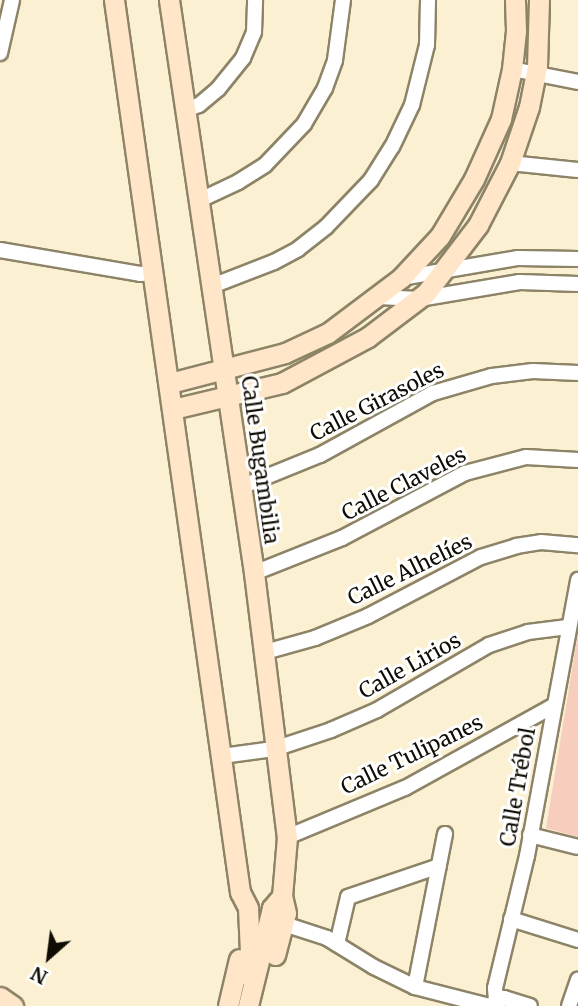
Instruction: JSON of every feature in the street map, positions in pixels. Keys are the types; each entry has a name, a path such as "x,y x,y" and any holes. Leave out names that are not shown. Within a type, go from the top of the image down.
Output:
{"street":[{"path":"0,53 12,0"},
{"path":"114,0 240,892 239,961 228,1006"},
{"name":"Calle Bugambilia","path":"169,0 254,573 287,837 282,896 272,908 277,924"},
{"path":"185,110 200,105 218,89 243,58 254,32 255,0"},
{"path":"200,200 238,183 265,164 304,124 325,89 335,60 343,0"},
{"path":"212,286 285,257 326,228 361,193 392,147 412,105 427,45 428,0"},
{"path":"170,383 225,371 285,353 328,333 401,278 440,236 474,179 501,119 512,69 515,0"},
{"path":"173,409 228,399 282,383 368,337 419,299 478,225 510,163 535,74 540,43 539,0"},
{"path":"512,69 578,82"},
{"path":"510,163 578,170"},
{"path":"0,250 140,274 151,273"},
{"path":"401,278 518,258 578,259"},
{"path":"378,297 419,299 520,282 578,284"},
{"name":"Calle Girasoles","path":"241,488 320,455 395,417 433,393 492,376 533,372 578,373"},
{"name":"Calle Claveles","path":"254,573 342,538 465,473 526,457 578,460"},
{"name":"Calle Alhelíes","path":"265,652 315,638 368,616 481,557 516,545 541,542 578,545"},
{"name":"Calle Trébol","path":"492,1004 530,835 578,580"},
{"name":"Calle Lirios","path":"222,756 274,749 377,710 489,645 528,632 568,627"},
{"name":"Calle Tulipanes","path":"287,837 405,788 554,706"},
{"path":"415,987 445,834"},
{"path":"530,835 578,847"},
{"path":"337,944 348,897 439,866"},
{"path":"240,892 248,908 250,921 250,952 240,1006"},
{"path":"511,919 578,940"},
{"path":"277,924 337,944 415,987 492,1004 504,998 530,1006"},
{"path":"248,1006 277,924"},
{"path":"260,1006 277,924"},
{"path":"569,1006 578,980"},
{"path":"0,997 13,1006"}],"shaded area":[{"path":"578,633 578,837 546,828"}]}
